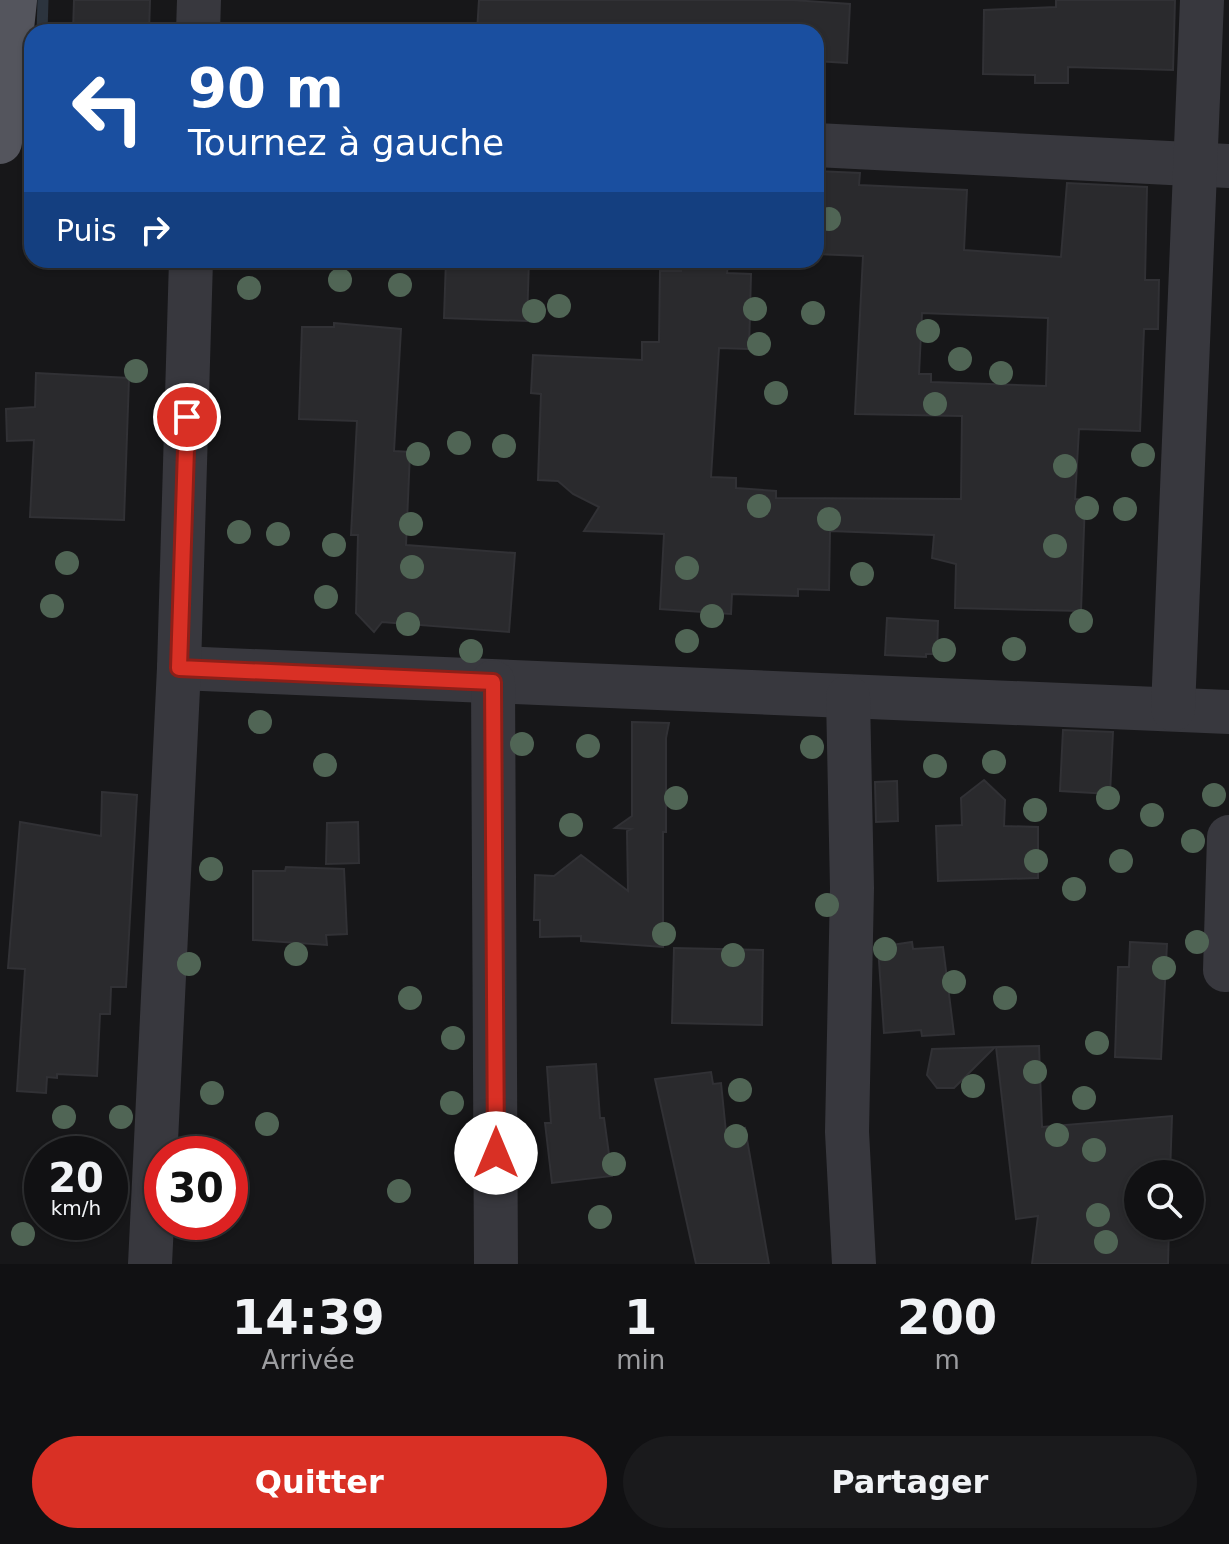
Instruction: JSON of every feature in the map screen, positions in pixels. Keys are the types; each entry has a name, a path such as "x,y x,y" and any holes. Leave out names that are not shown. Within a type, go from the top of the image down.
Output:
{"main road":[{"path":"0,142 15,0"}],"street":[{"path":"198,24 199,0"},
{"path":"1173,709 1212,166 1202,0"},
{"path":"824,145 1212,166"},
{"path":"150,1264 179,668 191,268"},
{"path":"179,668 1229,712"},
{"path":"493,682 496,1264"},
{"path":"848,697 852,888 847,1132 854,1264"},
{"path":"1225,970 1229,837"}],"building":[{"path":"74,0 150,0 149,24 73,24"},
{"path":"479,0 792,0 850,4 847,63 824,62 824,24 478,24"},
{"path":"1056,0 1175,0 1173,70 1068,67 1068,83 1035,83 1035,75 983,74 984,10 1056,7"},
{"path":"824,171 860,173 859,185 967,190 964,250 1061,257 1067,183 1147,187 1145,280 1159,280 1158,329 1144,329 1140,431 1079,429 1075,499 1085,500 1081,611 955,608 956,564 932,558 934,535 830,531 829,590 798,589 798,596 732,594 731,614 660,609 664,534 584,531 599,507 573,494 558,481 538,480 541,394 531,393 533,355 642,360 642,342 659,342 660,271 728,268 727,273 751,274 749,349 719,348 711,477 736,478 736,488 776,491 776,498 961,499 962,416 855,414 863,256 824,254","holes":["922,313 1048,318 1046,386 931,382 931,374 919,374"]},
{"path":"446,268 529,268 527,321 444,318"},
{"path":"334,323 401,329 394,451 410,452 406,545 515,553 509,632 382,622 374,632 356,613 358,535 351,535 357,421 299,419 302,327 334,327"},
{"path":"36,373 129,378 124,520 30,517 34,440 7,441 6,409 35,407"},
{"path":"887,618 938,621 937,654 926,654 926,657 885,655"},
{"path":"632,722 669,723 666,738 666,832 663,832 663,947 581,941 581,936 540,937 540,920 534,920 535,875 554,876 581,855 628,891 627,831 631,829 615,828 632,816"},
{"path":"1063,730 1113,732 1110,794 1060,791"},
{"path":"984,780 1005,800 1004,826 1038,827 1038,878 938,881 936,826 962,825 961,798"},
{"path":"897,781 898,821 876,822 875,782"},
{"path":"102,792 137,795 126,987 111,987 110,1014 100,1014 97,1076 57,1074 57,1078 47,1077 46,1093 17,1091 25,969 8,968 20,822 101,836"},
{"path":"358,822 359,863 326,864 327,823"},
{"path":"286,867 344,869 347,934 326,935 327,945 253,940 253,871 285,871"},
{"path":"912,942 913,949 943,947 954,1034 922,1036 921,1030 884,1033 878,947"},
{"path":"1130,942 1167,944 1161,1059 1115,1057 1118,967 1129,967"},
{"path":"674,948 763,950 762,1025 672,1023"},
{"path":"1039,1046 1042,1127 1172,1116 1170,1160 1124,1160 1124,1240 1169,1240 1168,1264 1032,1264 1038,1216 1016,1219 996,1047"},
{"path":"995,1047 954,1088 937,1088 927,1075 932,1049"},
{"path":"596,1064 600,1118 604,1118 612,1176 552,1183 545,1123 551,1123 547,1067"},
{"path":"711,1072 713,1084 721,1083 726,1132 745,1128 769,1264 696,1264 655,1079"}],"waterway":[{"path":"42,24 43,0"}],"route":[{"path":"187,417 179,668 493,682 496,1153"}]}
